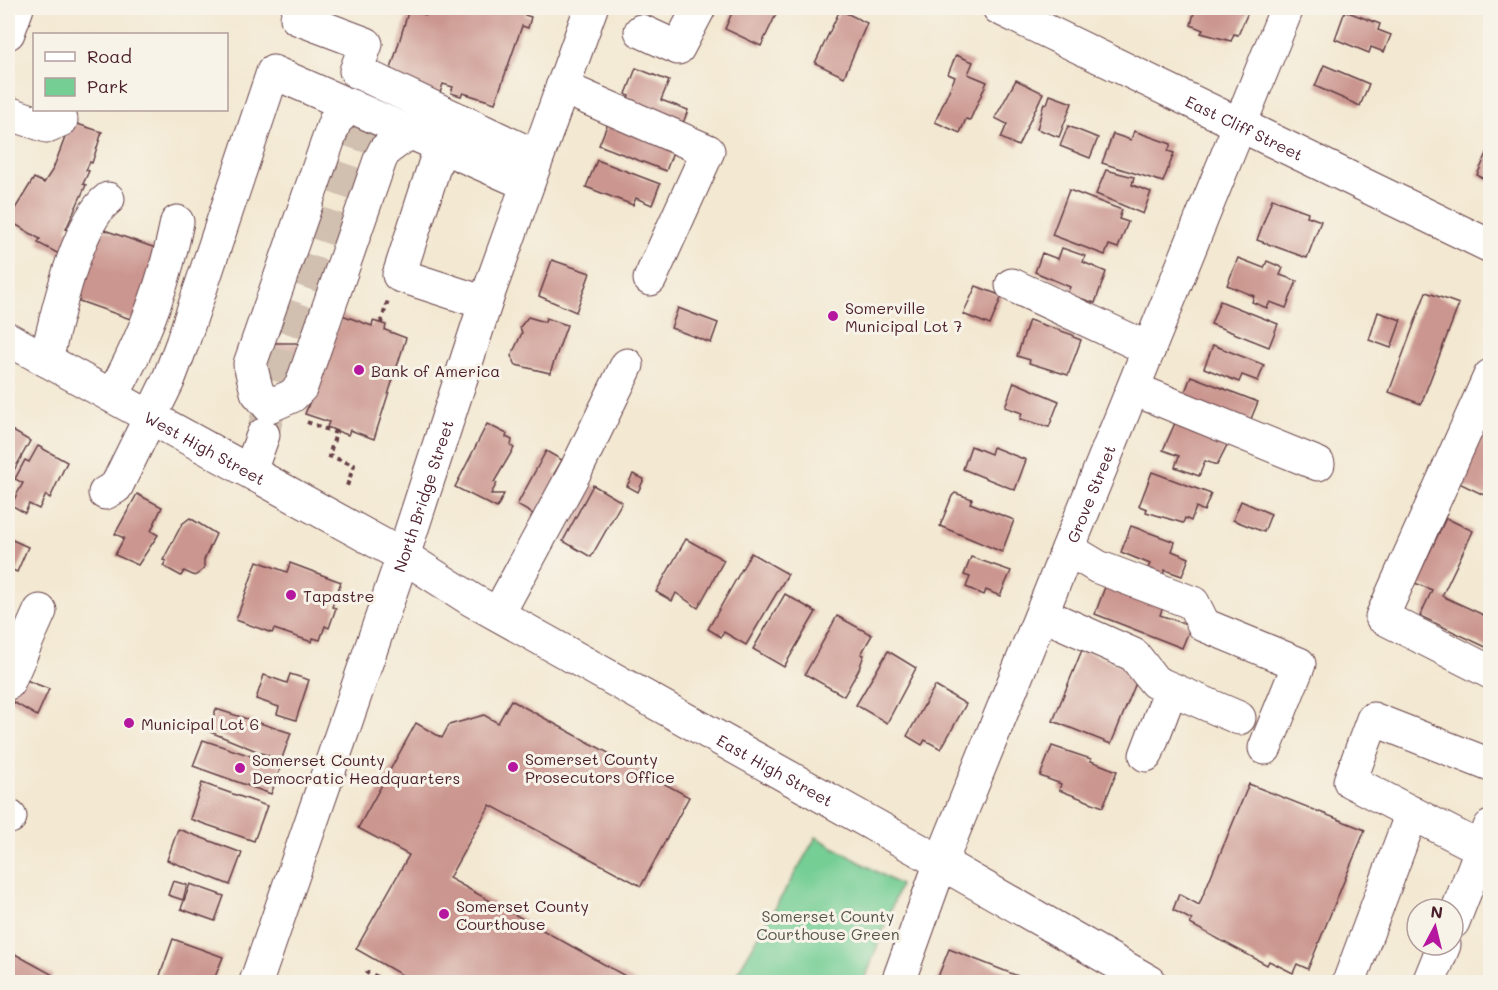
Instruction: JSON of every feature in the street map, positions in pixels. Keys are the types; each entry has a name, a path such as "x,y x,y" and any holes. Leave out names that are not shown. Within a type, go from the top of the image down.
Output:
{"street":[{"path":"8,33 16,8"},
{"path":"302,8 297,18 366,44 356,71 532,170"},
{"path":"641,31 678,48 699,8"},
{"name":"East Cliff Street","path":"999,8 1491,246"},
{"name":"Grove Street","path":"898,982 941,862 1287,8"},
{"name":"North Bridge Street","path":"256,982 404,556 485,303 562,87 583,10"},
{"path":"105,493 116,487 182,344 273,72 441,145 532,170"},
{"path":"562,87 708,151 650,279"},
{"path":"266,420 256,392 250,364 335,121 351,106"},
{"path":"8,113 47,126 61,120"},
{"path":"250,471 266,420 302,387 380,160 385,150 410,132"},
{"path":"441,145 399,275 485,303"},
{"path":"46,360 61,299 91,216 108,198"},
{"path":"112,396 131,362 170,255 177,222"},
{"path":"1012,285 1149,349"},
{"name":"West High Street","path":"8,339 404,556"},
{"path":"498,614 577,468 627,365"},
{"path":"1491,376 1382,617 1491,672"},
{"path":"1134,389 1318,464"},
{"path":"1068,549 1098,567 1193,603 1204,625 1299,664 1265,748"},
{"name":"East High Street","path":"404,556 498,614 1150,982"},
{"path":"8,632 18,620 47,607 8,683"},
{"path":"1042,614 1134,655 1155,682 1239,718"},
{"path":"1146,755 1171,689"},
{"path":"1463,897 1486,838 1412,813 1350,781 1373,719 1491,765"},
{"path":"1348,982 1412,813"},
{"path":"1429,982 1439,957"}],"path":[{"path":"304,420 337,432 329,456 354,465 347,486"},
{"path":"361,982 368,972 387,982"}],"green space":[{"name":"Somerset County Courthouse Green","path":"816,837 900,885 864,982 732,982"}],"building":[{"path":"429,8 528,8 525,15 531,17 528,28 522,26 495,103 463,93 461,96 451,93 453,87 443,84 439,96 388,79 409,9 426,15"},
{"path":"734,8 779,8 761,46 725,29"},
{"path":"1195,8 1250,8 1238,35 1234,34 1231,41 1201,33 1203,30 1191,25"},
{"path":"840,10 867,23 844,77 815,63"},
{"path":"1345,11 1380,24 1378,30 1391,35 1384,52 1371,47 1369,53 1335,39"},
{"path":"956,55 973,62 968,74 987,82 970,120 966,119 960,133 935,122 955,77 948,74"},
{"path":"1324,65 1369,84 1360,106 1315,86"},
{"path":"636,68 669,81 661,100 688,110 679,134 623,112 629,96 626,94"},
{"path":"1016,80 1043,93 1018,146 1001,138 1007,124 995,118"},
{"path":"1050,95 1072,103 1059,137 1037,129 1044,103 1047,104"},
{"path":"610,118 676,144 666,171 599,145"},
{"path":"71,122 102,132 92,163 90,162 86,170 89,171 83,184 86,185 66,229 73,232 61,255 38,243 40,239 8,220 34,178 44,183 53,169"},
{"path":"1068,126 1098,138 1090,158 1060,146"},
{"path":"1134,131 1171,144 1168,151 1174,153 1163,182 1102,163 1113,134 1131,140"},
{"path":"1490,147 1490,182 1477,175"},
{"path":"597,160 660,184 652,205 636,198 633,205 586,187"},
{"path":"1106,170 1134,177 1132,185 1151,192 1143,214 1096,194"},
{"path":"1069,190 1122,210 1119,219 1128,222 1118,248 1109,245 1105,255 1052,235"},
{"path":"1272,199 1308,212 1307,216 1321,221 1307,258 1257,240"},
{"path":"93,226 164,251 139,322 68,297"},
{"path":"1062,248 1085,256 1083,262 1106,272 1095,303 1067,294 1070,287 1035,272 1042,253 1058,259"},
{"path":"1238,258 1264,268 1267,261 1283,268 1280,275 1297,281 1286,308 1270,302 1267,308 1252,302 1254,296 1227,285"},
{"path":"552,260 590,273 576,312 539,296"},
{"path":"976,286 1002,296 990,325 963,314"},
{"path":"1426,292 1459,304 1421,404 1389,392"},
{"path":"1220,301 1278,324 1269,347 1211,324"},
{"path":"678,308 718,323 711,343 671,328"},
{"path":"1378,312 1401,320 1391,348 1369,340"},
{"name":"Bank of America","path":"342,315 372,326 373,321 386,325 385,330 406,338 374,439 350,430 348,435 327,427 329,422 305,414 316,385 285,373 257,374 267,343 296,343 327,354"},
{"path":"528,317 545,322 546,318 567,325 550,373 516,365 511,356 522,333 520,327"},
{"path":"1029,320 1081,340 1068,375 1029,363 1030,360 1017,356"},
{"path":"1213,345 1264,365 1258,381 1242,375 1239,382 1204,368"},
{"path":"1191,376 1258,402 1248,426 1182,400"},
{"path":"1014,382 1059,401 1049,427 1020,419 1022,413 1005,407"},
{"path":"1490,417 1490,488 1486,496 1459,483"},
{"path":"1176,421 1230,439 1217,465 1205,461 1199,476 1175,467 1179,456 1163,450"},
{"path":"487,424 507,434 506,437 512,440 511,446 514,448 494,482 497,483 491,494 504,494 497,508 455,487"},
{"path":"8,428 30,441 13,472 8,469"},
{"path":"38,446 67,462 50,498 46,495 39,509 29,504 25,513 11,505 23,483 15,479 25,460 29,462"},
{"path":"971,446 991,454 993,447 1026,460 1015,490 963,469"},
{"path":"546,451 562,460 554,474 563,479 538,521 531,517 533,514 517,505"},
{"path":"1152,472 1211,494 1204,511 1196,507 1191,521 1185,518 1183,523 1146,512 1147,509 1139,506"},
{"path":"633,474 644,479 638,492 627,486"},
{"path":"593,485 622,502 591,557 563,541"},
{"path":"955,493 972,499 970,503 1014,520 1002,552 940,526"},
{"path":"137,494 162,507 151,531 158,535 138,565 115,555 124,538 115,534"},
{"path":"1241,501 1271,514 1264,532 1233,520"},
{"path":"190,518 216,534 204,560 204,569 195,576 184,571 181,576 163,566 166,561 163,560 182,524"},
{"path":"1446,518 1473,531 1442,596 1490,618 1490,649 1420,616 1432,590 1415,583"},
{"path":"1131,526 1175,542 1172,551 1189,558 1182,576 1165,570 1163,574 1148,568 1150,564 1121,552"},
{"path":"8,538 28,547 17,572 8,568"},
{"path":"686,539 724,560 698,608 676,593 672,601 656,592"},
{"path":"751,553 788,574 746,645 724,632 721,637 708,629"},
{"path":"971,557 1011,571 1000,596 986,590 984,595 966,587 970,577 964,575"},
{"name":"Tapastre","path":"257,561 287,572 290,563 341,582 332,607 336,608 329,628 325,626 320,640 313,638 312,642 274,629 272,633 236,620"},
{"path":"1109,576 1166,598 1160,615 1191,626 1182,648 1095,614"},
{"path":"785,594 816,612 784,667 753,649"},
{"path":"837,616 872,635 861,654 864,655 859,669 844,696 805,674"},
{"path":"1082,650 1140,673 1111,744 1053,721"},
{"path":"888,651 916,668 887,723 856,705"},
{"path":"8,673 49,689 37,716 8,699"},
{"path":"290,674 309,680 296,720 277,714 279,707 256,699 264,675 287,683"},
{"path":"935,686 966,704 941,749 925,740 922,745 907,736"},
{"name":"Somerset County Prosecutors Office","path":"511,700 689,797 641,886 490,805 449,878 636,982 414,982 356,949 409,855 358,828 416,723 442,738 449,725 484,715 498,723"},
{"path":"216,709 291,733 281,761 208,731"},
{"name":"Somerset County Democratic Headquarters","path":"203,740 281,766 271,794 193,766"},
{"path":"1052,746 1091,759 1091,761 1117,771 1103,807 1059,790 1061,784 1040,776"},
{"path":"202,783 267,806 254,841 190,819"},
{"path":"1249,784 1365,830 1308,969 1297,964 1293,973 1269,961 1267,965 1190,924 1192,920 1173,910 1179,894 1199,905"},
{"path":"178,829 242,853 230,885 167,860"},
{"path":"173,881 187,885 183,900 168,895"},
{"path":"190,884 224,896 215,921 181,909"},
{"path":"173,939 223,957 213,982 158,981"},
{"path":"949,949 1023,978 1024,982 936,982"},
{"path":"13,953 53,975 49,982 8,982 8,964"}],"tunnel":[{"path":"264,429 279,370 360,138 379,118"}],"place":[{"name":"Somerville Municipal Lot 7","path":"833,316"},
{"name":"Bank of America","path":"359,370"},
{"name":"Tapastre","path":"291,595"},
{"name":"Municipal Lot 6","path":"129,723"},
{"name":"Somerset County Prosecutors Office","path":"513,767"},
{"name":"Somerset County Democratic Headquarters","path":"240,768"},
{"name":"Somerset County Courthouse","path":"444,914"}]}
